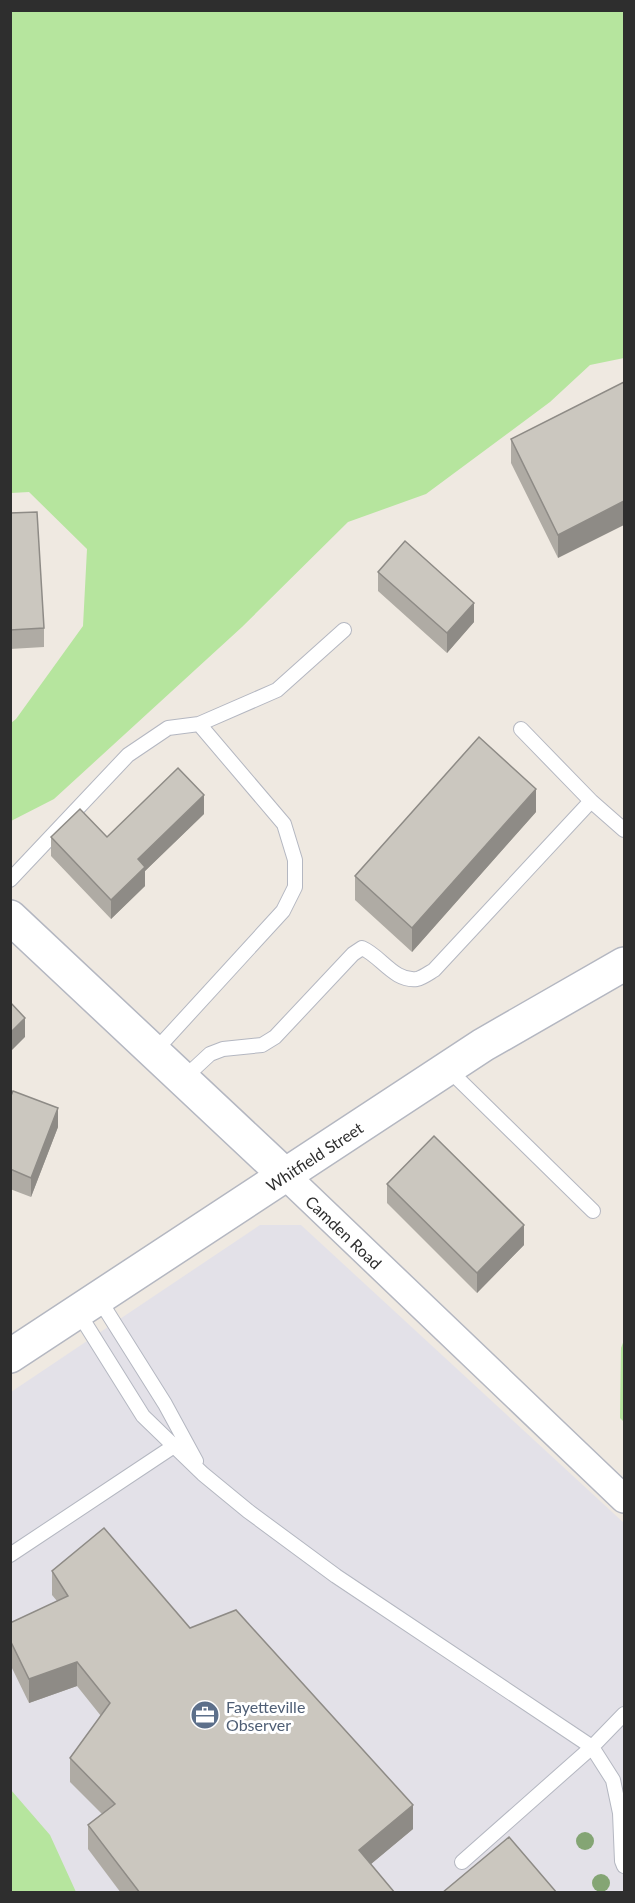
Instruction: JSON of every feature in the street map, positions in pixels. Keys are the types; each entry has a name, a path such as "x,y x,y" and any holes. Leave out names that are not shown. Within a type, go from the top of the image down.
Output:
{"main road":[{"name":"Camden Road","path":"10,916 285,1175"},
{"name":"Whitfield Street","path":"10,1356 483,1045 624,964"}],"street":[{"name":"Camden Road","path":"285,1175 624,1499"}],"lane":[{"path":"10,880 128,754 168,728 199,724 277,690 344,630"},
{"path":"154,1052 283,911 295,887 295,860 284,824 199,724"},
{"path":"521,729 591,801 624,830"},
{"path":"183,1079 210,1054 223,1049 262,1045 275,1037 353,954 362,948 371,952 401,978 418,979 434,970 591,801"},
{"path":"448,1069 593,1211"},
{"path":"89,1306 143,1416 203,1474 248,1511 336,1576 592,1747 613,1780 622,1811 622,1861 624,1866"},
{"path":"89,1306 165,1404 203,1474"},
{"path":"10,1555 174,1446"},
{"path":"462,1862 592,1747 624,1714"}],"shaded area":[{"path":"260,1225 301,1225 624,1523 624,1892 11,1892 11,1392"}],"green space":[{"path":"11,10 624,11 624,358 590,365 550,402 426,494 348,522 242,627 54,799 11,821 11,723 83,626 87,549 29,492 11,493"},
{"path":"624,1340 624,1422 620,1418 621,1348"},
{"path":"11,1790 50,1835 76,1892 11,1892"}],"building":[{"path":"624,382 624,501 558,535 511,439"},
{"path":"37,512 44,628 10,630 10,513"},
{"path":"405,541 474,603 447,633 378,572"},
{"path":"479,737 536,789 412,928 355,876"},
{"path":"178,768 204,795 138,859 145,867 111,900 51,837 80,809 107,837"},
{"path":"10,1002 25,1018 10,1033"},
{"path":"13,1091 58,1108 31,1178 10,1169 10,1098"},
{"path":"434,1136 524,1225 477,1273 387,1184"},
{"name":"Fayetteville Observer","path":"104,1528 190,1628 236,1610 413,1805 359,1850 395,1893 140,1893 88,1825 115,1804 70,1758 110,1703 77,1662 29,1679 10,1640 10,1623 68,1596 52,1571"},
{"path":"509,1837 557,1893 442,1893"}],"place":[{"name":"Fayetteville Observer","path":"205,1715"}]}
